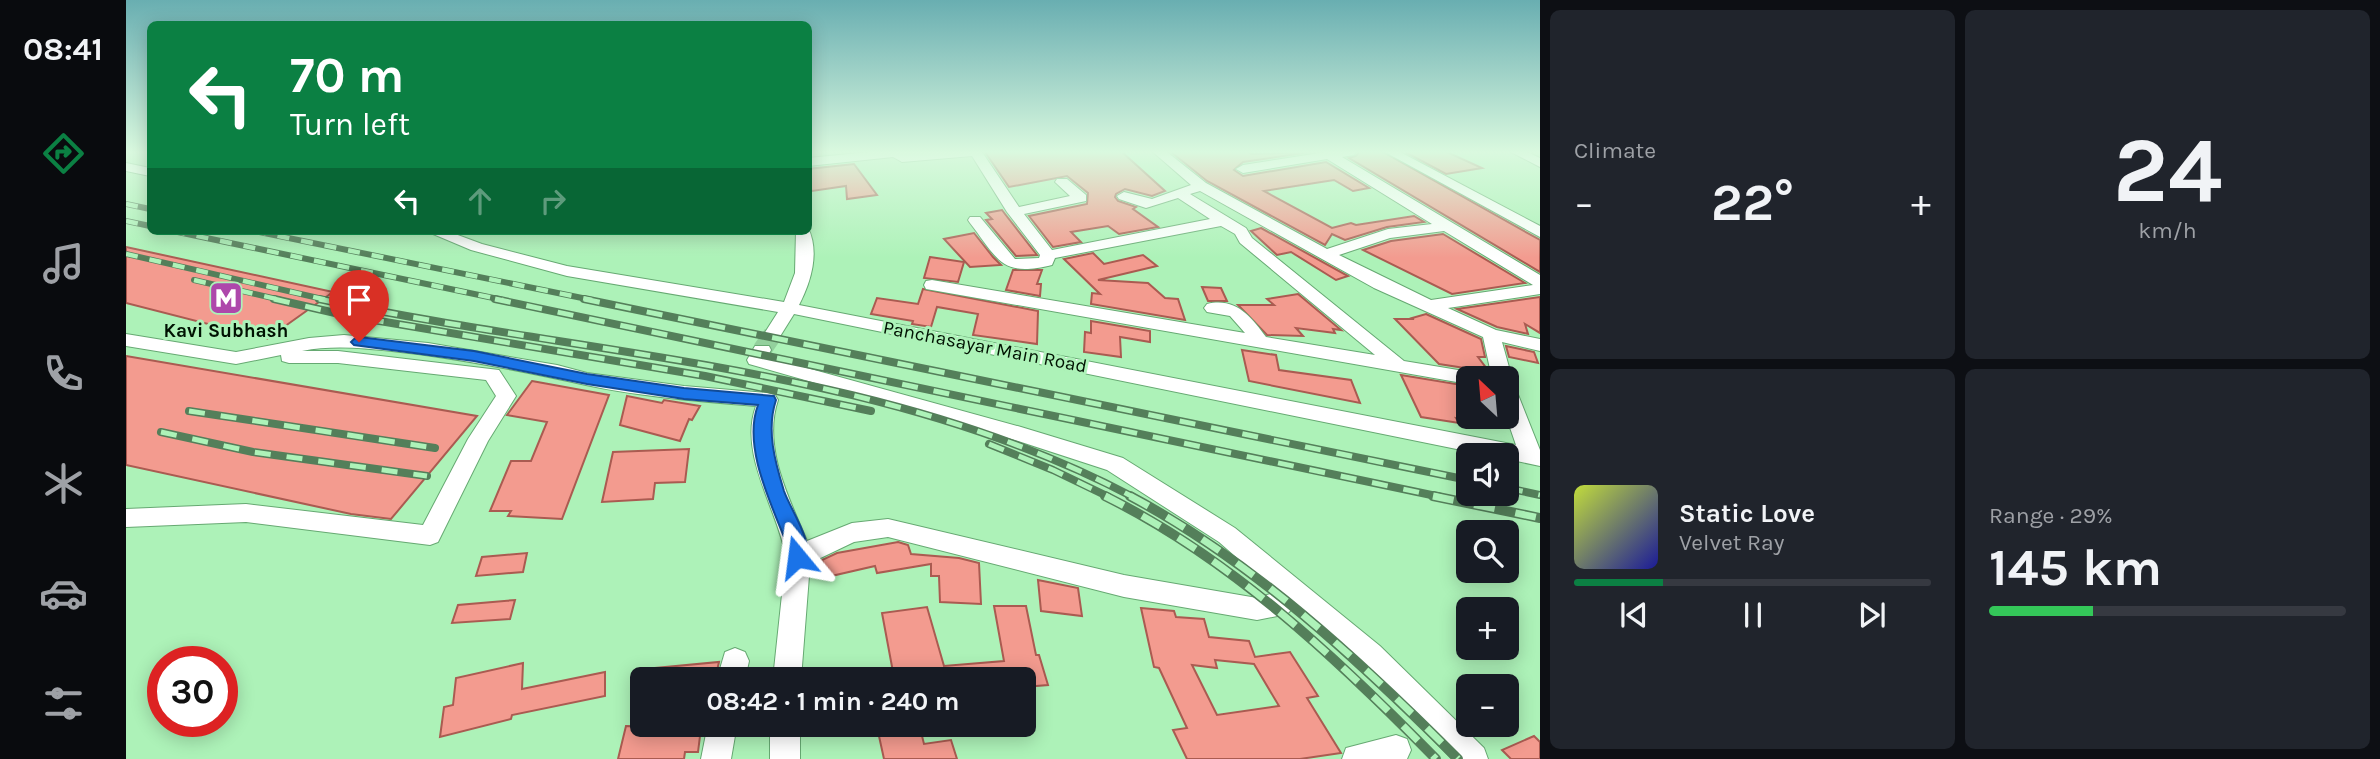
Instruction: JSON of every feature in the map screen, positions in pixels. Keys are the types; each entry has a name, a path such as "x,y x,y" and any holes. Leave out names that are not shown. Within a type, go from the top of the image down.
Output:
{"street":[{"path":"998,187 1048,255"},
{"path":"1014,212 1081,198 1068,187"},
{"path":"1124,196 1149,206 1196,187"},
{"path":"1203,187 1427,306 1491,334 1540,345"},
{"path":"1383,187 1540,282"},
{"path":"1457,187 1540,232"},
{"path":"1180,193 1241,231 1245,240 1399,366"},
{"path":"975,220 1009,262 1015,265 1046,262 1048,255"},
{"path":"1048,255 1223,221"},
{"path":"1326,254 1388,234 1447,226"},
{"name":"Panchasayar Main Road","path":"444,235 498,255 789,309 1535,457"},
{"path":"804,235 807,253 806,272 789,309 756,360 1021,434 1115,464 1227,535 1370,655 1473,759"},
{"path":"932,285 1456,376"},
{"path":"1427,306 1540,289"},
{"path":"1213,308 1227,307 1237,311 1260,341"},
{"path":"1491,334 1499,366"},
{"path":"126,340 236,358 338,357 492,374 506,396 478,439 430,536 246,513 126,518"},
{"path":"236,358 309,344 344,341 442,351 587,379 684,393 768,400 762,417 766,461 795,541 797,557 788,667"},
{"path":"1519,420 1535,457"},
{"path":"797,557 849,533 870,527 888,528 1124,586 1257,609 1278,606 1286,598 1287,586"},
{"path":"716,759 720,737"},
{"path":"785,737 785,759"},
{"path":"1357,759 1396,750"}],"building":[{"path":"812,187 836,187 812,191"},
{"path":"846,187 871,187 877,195 847,199"},
{"path":"1081,187 1161,187 1165,191 1152,196 1125,189 1115,197 1118,201 1136,207 1133,209 1158,227 1119,234 1108,226 1071,232 1081,242 1053,247 1029,216 1087,204 1088,193"},
{"path":"1219,187 1287,187 1264,191 1332,228 1351,223 1356,225 1414,216 1424,222 1387,227 1345,240 1332,234 1325,245"},
{"path":"1347,187 1369,188 1353,191"},
{"path":"1398,187 1446,187 1540,240 1540,272"},
{"path":"1002,210 1037,255 1016,256 986,220 992,219 986,213"},
{"path":"1261,228 1348,276 1336,280 1291,252 1277,255 1251,231"},
{"path":"974,233 1001,265 970,267 944,239"},
{"path":"1443,234 1525,283 1452,294 1363,250 1391,241"},
{"name":"Kavi Subhash","path":"126,247 333,292 267,339 126,303"},
{"path":"1093,253 1104,264 1143,255 1157,266 1098,280 1148,283 1165,298 1178,299 1185,320 1091,304 1092,293 1100,294 1064,259"},
{"path":"930,257 964,262 958,282 924,278"},
{"path":"1013,270 1042,270 1037,284 1041,284 1040,296 1006,290"},
{"path":"1202,287 1221,288 1227,301 1208,301"},
{"path":"923,289 1038,311 1037,344 973,335 978,314 937,307 931,327 871,314 877,298 918,304"},
{"path":"1298,294 1341,330 1333,329 1335,333 1296,328 1303,336 1267,335 1238,305 1274,305 1267,299"},
{"path":"1540,297 1540,333 1525,324 1528,334 1497,327 1457,309"},
{"path":"1426,314 1481,339 1485,357 1478,357 1485,366 1439,364 1395,319 1414,319 1412,318"},
{"path":"1091,321 1150,331 1150,342 1120,337 1121,357 1084,352 1085,332 1091,333"},
{"path":"1506,346 1534,352 1538,363 1509,357"},
{"path":"1242,350 1276,355 1279,370 1351,380 1360,403 1249,381"},
{"name":"Kavi Subhash","path":"126,356 477,416 391,519 351,514 126,465"},
{"path":"1401,375 1456,384 1456,423 1421,417"},
{"path":"532,381 609,395 562,519 508,516 511,511 490,511 511,461 531,461 547,422 507,415"},
{"path":"627,396 662,403 664,400 700,406 692,420 689,419 680,441 620,425"},
{"path":"689,449 685,482 655,483 653,499 602,502 613,452"},
{"path":"898,542 908,545 911,554 959,558 979,563 981,604 940,602 939,576 931,576 931,564 877,573 875,566 827,577 822,560 837,553"},
{"path":"527,553 523,572 476,576 482,557"},
{"path":"1038,580 1078,588 1082,616 1041,611"},
{"path":"515,600 510,619 452,623 458,605"},
{"path":"994,606 1026,606 1036,655 1039,655 1048,685 1036,686 1036,667 892,667 882,613 927,607 944,666 1004,661"},
{"path":"1141,608 1174,611 1176,617 1204,619 1209,637 1249,641 1255,657 1290,652 1318,696 1307,698 1341,753 1300,759 1187,759 1173,730 1187,728 1159,668 1154,667","holes":["1215,660 1254,664 1279,706 1217,715 1192,665 1217,668"]},
{"path":"719,662 718,667 666,667"},
{"path":"523,663 522,689 605,672 605,696 512,715 511,719 440,737 444,707 453,705 456,678"},
{"path":"626,726 630,726 630,737 700,737 698,752 685,752 684,759 618,759"},
{"path":"1534,736 1540,742 1540,759 1511,759 1502,750"},
{"path":"879,737 922,737 924,744 951,740 957,759 884,759"}],"tunnel":[{"path":"762,350 773,334"}],"railway":[{"path":"126,204 147,208"},
{"path":"126,221 147,225"},
{"path":"192,235 503,300"},
{"path":"274,235 592,300"},
{"path":"126,254 327,300"},
{"path":"194,280 281,300"},
{"path":"274,299 344,315 705,376 871,411"},
{"path":"319,299 422,319 734,370 837,392 939,419 1037,453 1133,497"},
{"path":"495,299 1441,497"},
{"path":"584,299 1456,478"},
{"path":"189,411 435,448"},
{"path":"161,432 253,452 427,476"},
{"path":"989,444 1109,497"},
{"path":"1519,491 1540,495"},
{"path":"1105,496 1152,521 1240,581 1322,648 1436,759"},
{"path":"1130,496 1176,522 1262,582 1382,685 1458,759"},
{"path":"1433,496 1540,518"}],"place":[{"name":"Kavi Subhash","path":"226,298"}],"route":[{"path":"359,342 474,356 587,379 684,393 768,400 762,417 766,461 795,541 797,557"}]}
